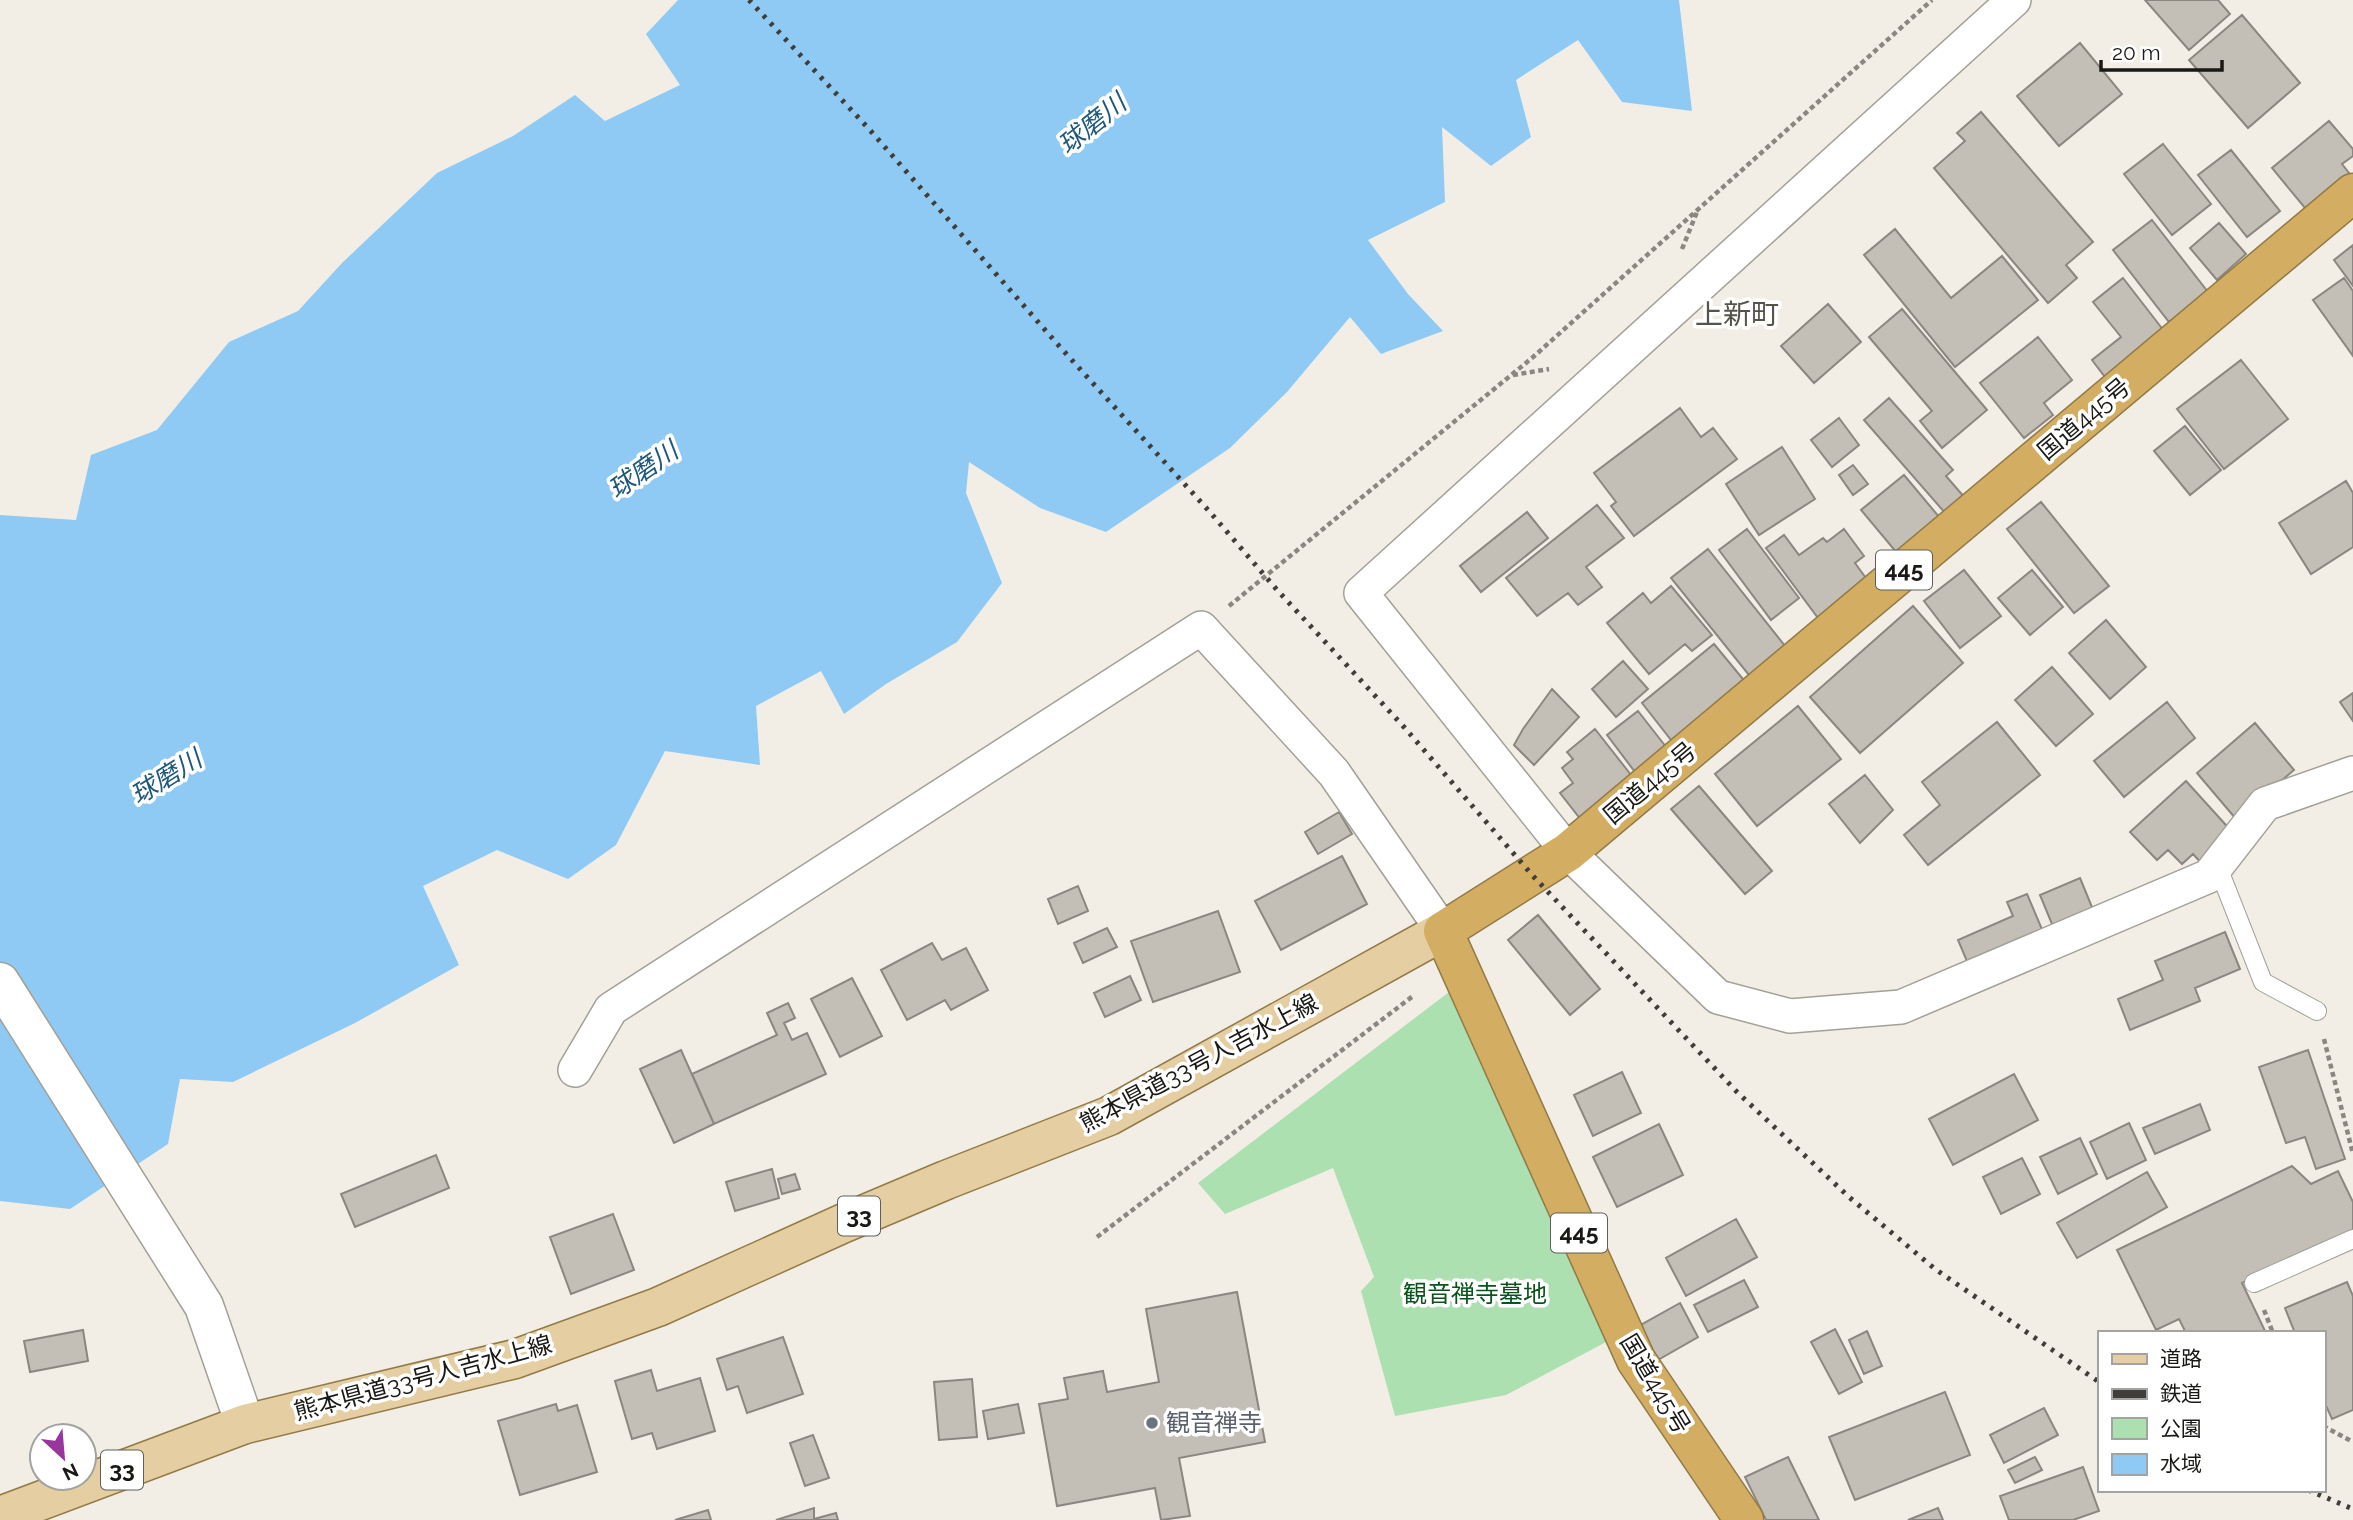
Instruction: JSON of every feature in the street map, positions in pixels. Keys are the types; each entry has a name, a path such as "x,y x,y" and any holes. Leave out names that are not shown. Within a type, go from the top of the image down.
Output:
{"highway":[{"name":"国道445号","path":"1744,1520 1636,1360 1450,946 1568,852 2353,193"}],"main road":[{"name":"熊本県道33号人吉水上線","path":"0,1516 245,1424 515,1359 658,1307 844,1223 1109,1115 1450,946"},
{"path":"0,982 204,1306 245,1424"}],"street":[{"path":"2014,0 1361,593 1568,852 1718,998 1790,1016 1901,1007 2209,876 2265,804 2353,773"},
{"path":"575,1070 611,1009 1201,628 1334,773 1450,946"}],"lane":[{"path":"2217,865 2263,982 2317,1011"},
{"path":"2254,1283 2353,1239"}],"path":[{"path":"1201,628 1532,358 1932,0"},
{"path":"1097,1237 1450,946"},
{"path":"2317,1011 2353,1154"},
{"path":"2325,1427 2353,1443"}],"green space":[{"name":"観音禅寺墓地","path":"1449,992 1486,1057 1608,1341 1506,1395 1395,1416 1361,1291 1374,1277 1333,1168 1225,1214 1198,1183"}],"water":[{"name":"球磨川","path":"678,0 1679,0 1692,111 1622,102 1578,40 1516,80 1531,137 1491,166 1442,127 1445,202 1368,240 1408,294 1443,331 1381,354 1350,317 1287,392 1230,448 1106,532 1040,508 969,462 966,493 1002,583 957,642 886,684 844,714 821,671 756,706 760,765 665,751 616,845 568,879 497,850 423,886 459,965 355,1023 233,1082 180,1079 168,1144 70,1209 0,1201 0,515 76,520 91,455 157,430 229,342 298,311 342,263 437,173 513,136 575,95 605,121 680,85 646,34"}],"building":[{"path":"2145,0 2218,0 2230,14 2189,50"},
{"path":"2242,15 2300,83 2248,128 2189,60"},
{"path":"2080,43 2122,94 2059,146 2017,96"},
{"path":"1981,112 2093,242 2066,265 2077,278 2048,303 1934,168 1965,141 1957,133"},
{"path":"2329,121 2353,149 2353,156 2342,164 2353,178 2310,214 2272,168"},
{"path":"2163,144 2211,204 2172,235 2124,174"},
{"path":"2231,150 2280,211 2247,237 2198,175"},
{"path":"2152,220 2208,292 2169,322 2113,250"},
{"path":"2219,223 2246,254 2217,280 2190,248"},
{"path":"1895,229 1951,298 2002,256 2038,300 1955,367 1864,255"},
{"path":"2353,245 2353,286 2334,260"},
{"path":"2123,278 2164,331 2105,377 2092,360 2121,337 2093,302"},
{"path":"2344,278 2353,291 2353,356 2313,300"},
{"path":"1828,304 1861,342 1814,383 1781,346"},
{"path":"1902,309 1987,410 1942,448 1920,421 1932,411 1869,337"},
{"path":"2038,337 2072,380 2044,403 2053,415 2024,438 1980,383"},
{"path":"2241,360 2288,419 2224,469 2177,409"},
{"path":"1889,398 1953,470 1946,476 1965,498 1946,514 1864,420"},
{"path":"1680,408 1701,437 1713,428 1737,459 1634,536 1611,506 1616,502 1594,473"},
{"path":"1839,418 1859,445 1832,467 1811,440"},
{"path":"2185,426 2221,470 2190,495 2154,451"},
{"path":"1782,447 1815,499 1759,535 1726,484"},
{"path":"1853,465 1868,484 1853,495 1839,475"},
{"path":"1904,475 1945,524 1902,559 1861,510"},
{"path":"2346,481 2353,493 2353,547 2311,574 2279,523"},
{"path":"2041,502 2109,586 2074,613 2007,529"},
{"path":"1597,505 1624,538 1586,567 1602,587 1578,605 1568,593 1537,616 1506,578"},
{"path":"1527,512 1548,538 1481,592 1460,566"},
{"path":"1747,529 1799,598 1771,620 1719,550"},
{"path":"1844,529 1864,556 1855,563 1871,585 1821,622 1766,548 1784,535 1799,555 1823,538 1827,542"},
{"path":"1708,549 1789,651 1753,680 1671,578"},
{"path":"1964,570 2001,616 1960,648 1924,601"},
{"path":"2032,570 2063,607 2030,635 1998,598"},
{"path":"1671,586 1712,635 1692,651 1685,644 1649,674 1607,623 1643,593 1651,603"},
{"path":"1913,606 1963,663 1860,753 1810,697"},
{"path":"2106,620 2146,667 2110,699 2069,653"},
{"path":"1714,644 1747,684 1675,745 1642,703"},
{"path":"1623,661 1648,689 1616,717 1592,689"},
{"path":"2052,667 2093,714 2056,746 2015,700"},
{"path":"1552,689 1579,717 1534,765 1514,745"},
{"path":"2353,693 2353,721 2340,702"},
{"path":"2167,702 2195,738 2124,797 2094,761"},
{"path":"1798,706 1841,759 1757,826 1715,774"},
{"path":"1638,711 1670,752 1638,776 1607,735"},
{"path":"1997,722 2040,775 1928,865 1904,835 1940,805 1922,782"},
{"path":"2255,723 2294,770 2236,819 2197,773"},
{"path":"1595,729 1635,780 1582,821 1560,793 1573,783 1562,768 1573,759 1567,752"},
{"path":"1865,775 1893,810 1860,843 1829,804"},
{"path":"2186,781 2235,835 2203,865 2193,854 2182,864 2168,850 2157,860 2130,832"},
{"path":"1699,786 1772,871 1745,894 1671,809"},
{"path":"1339,812 1352,834 1318,854 1305,832"},
{"path":"1342,856 1367,904 1281,950 1255,901"},
{"path":"2080,878 2094,912 2054,929 2040,895"},
{"path":"1078,886 1088,911 1058,924 1048,899"},
{"path":"2027,894 2044,934 1969,966 1958,940 2013,916 2007,902"},
{"path":"1218,911 1240,972 1153,1002 1131,941"},
{"path":"1538,915 1600,989 1570,1015 1508,940"},
{"path":"1107,928 1117,947 1083,963 1074,943"},
{"path":"2225,932 2240,969 2195,988 2200,1001 2130,1030 2118,999 2163,980 2155,961"},
{"path":"932,943 942,960 966,948 988,990 951,1010 945,1000 907,1020 881,970"},
{"path":"1130,976 1141,1000 1105,1017 1094,993"},
{"path":"852,978 882,1036 840,1057 811,999"},
{"path":"788,1003 795,1018 784,1023 792,1040 807,1033 826,1074 714,1124 692,1074 777,1035 767,1013"},
{"path":"681,1050 714,1124 674,1143 640,1069"},
{"path":"2308,1050 2345,1159 2316,1169 2305,1137 2286,1143 2259,1067"},
{"path":"1622,1072 1641,1113 1593,1136 1574,1095"},
{"path":"2014,1074 2038,1120 1953,1165 1929,1119"},
{"path":"2200,1104 2210,1130 2155,1154 2143,1128"},
{"path":"2129,1123 2146,1160 2107,1179 2090,1142"},
{"path":"1659,1124 1683,1175 1617,1207 1593,1157"},
{"path":"2080,1138 2097,1174 2058,1194 2040,1157"},
{"path":"436,1155 449,1188 355,1227 341,1194"},
{"path":"2022,1158 2040,1194 2001,1214 1983,1177"},
{"path":"2292,1166 2311,1184 2338,1171 2353,1202 2353,1230 2242,1283 2265,1331 2185,1331 2179,1319 2156,1330 2117,1250"},
{"path":"772,1169 779,1198 735,1211 726,1182"},
{"path":"2147,1172 2167,1207 2077,1258 2057,1223"},
{"path":"795,1174 800,1189 782,1194 778,1179"},
{"path":"613,1214 634,1270 571,1294 550,1237"},
{"path":"1736,1219 1757,1257 1686,1296 1666,1258"},
{"path":"1744,1280 1758,1307 1708,1332 1694,1305"},
{"path":"2347,1282 2353,1296 2353,1410 2332,1419 2325,1403 2325,1331 2294,1331 2285,1308"},
{"name":"観音禅寺","path":"1237,1292 1265,1442 1179,1458 1190,1516 1161,1520 1155,1488 1057,1506 1039,1404 1068,1399 1064,1378 1103,1371 1107,1392 1159,1382 1146,1309"},
{"path":"1680,1303 1698,1337 1658,1360 1639,1326"},
{"path":"1835,1329 1862,1382 1839,1394 1811,1342"},
{"path":"83,1330 88,1361 30,1372 24,1341"},
{"path":"1867,1331 1882,1366 1864,1374 1849,1340"},
{"path":"783,1337 803,1394 747,1413 738,1386 727,1390 717,1359"},
{"path":"651,1370 657,1391 700,1378 715,1431 657,1449 652,1433 632,1439 615,1381"},
{"path":"972,1379 977,1437 939,1440 934,1382"},
{"path":"1945,1392 1970,1455 1855,1500 1829,1437"},
{"path":"556,1404 558,1411 577,1405 597,1472 520,1495 498,1421"},
{"path":"1018,1404 1024,1433 988,1439 983,1411"},
{"path":"2044,1408 2058,1435 2004,1463 1990,1435"},
{"path":"813,1435 829,1478 805,1486 790,1443"},
{"path":"1788,1457 1819,1520 1766,1520 1745,1477"},
{"path":"2035,1457 2042,1470 2015,1483 2008,1470"},
{"path":"2083,1467 2099,1511 2073,1520 2009,1520 2000,1496"},
{"path":"814,1508 814,1519 836,1513 838,1520 776,1520"},
{"path":"1938,1508 1943,1520 1908,1520"},
{"path":"708,1510 711,1520 675,1520"}],"railway":[{"path":"749,0 869,129 1278,591 1404,727 1533,876 1737,1092 1849,1197 1935,1269 2098,1381"},
{"path":"2313,1492 2353,1509"}],"place":[{"name":"観音禅寺","path":"1152,1423"}],"district":[{"name":"上新町","path":"1737,314"}]}
